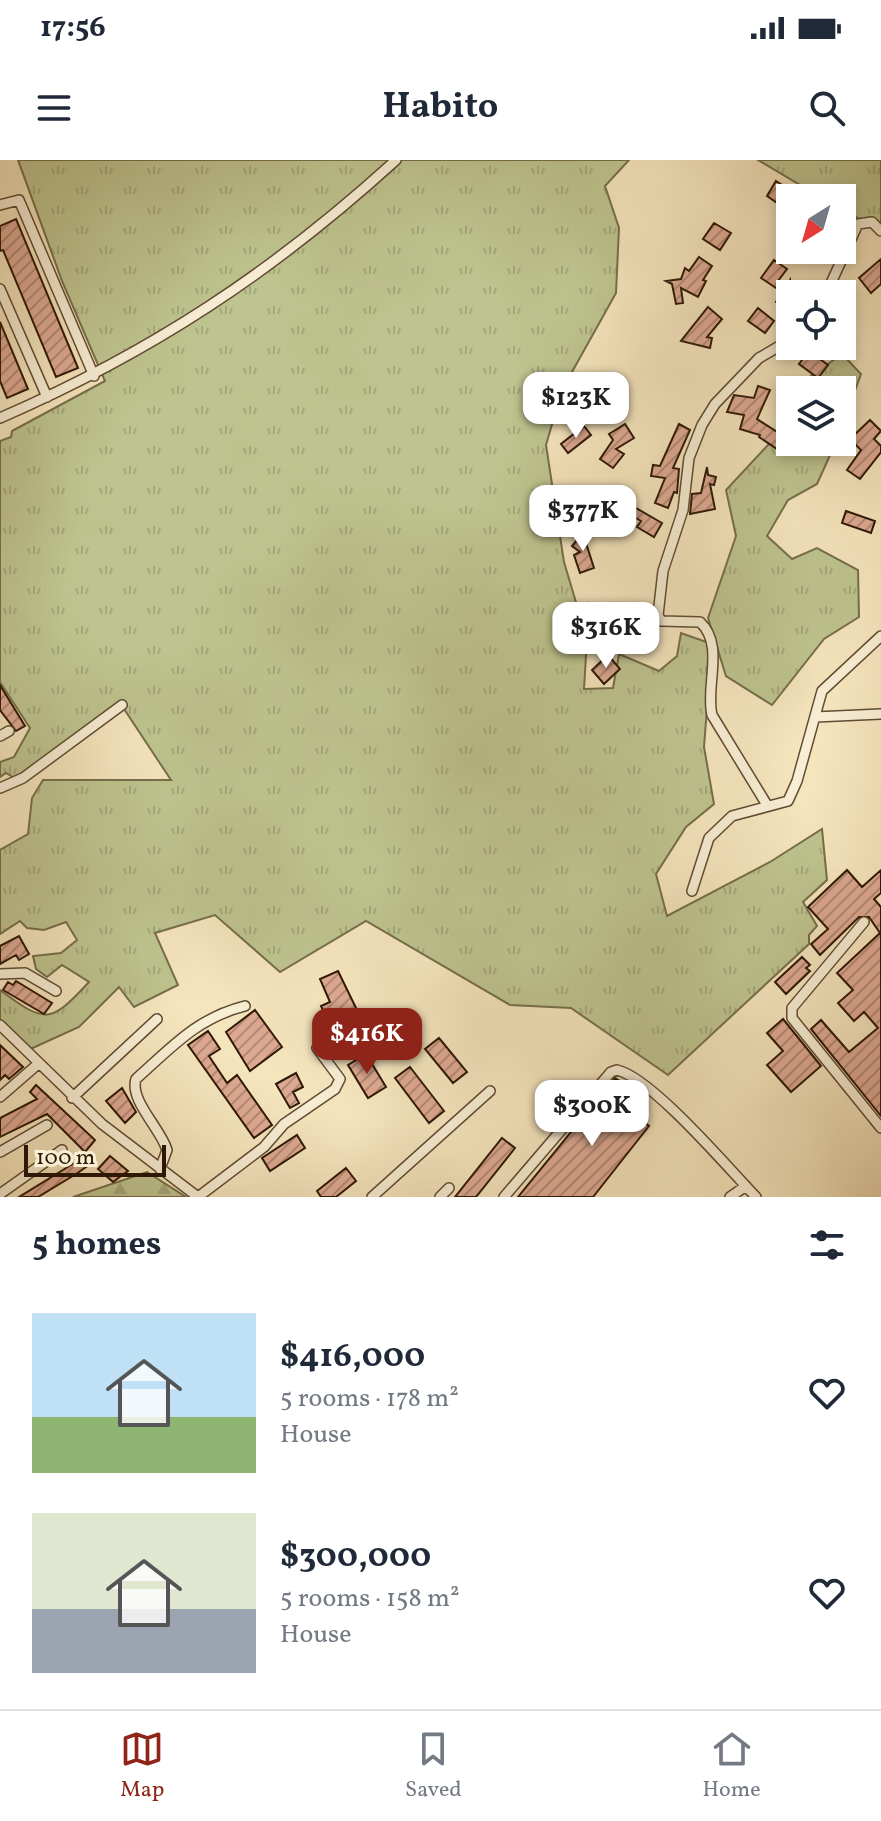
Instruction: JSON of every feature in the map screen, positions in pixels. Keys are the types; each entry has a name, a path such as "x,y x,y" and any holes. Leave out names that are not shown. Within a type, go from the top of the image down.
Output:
{"street":[{"path":"0,418 96,375 208,310 302,242 396,160"},
{"path":"0,205 19,200 96,375"},
{"path":"832,280 858,224 872,222 881,231"},
{"path":"0,289 47,397"},
{"path":"767,805 712,715 708,700 713,650 709,633 700,622 661,621 658,615 663,571 683,510 689,458 702,425 709,411 759,358 776,348"},
{"path":"692,891 709,838 737,813 767,805 775,807 788,801 797,781 819,696 827,684 881,636"},
{"path":"0,788 23,778 122,705"},
{"path":"815,717 881,714"},
{"path":"864,922 792,1008 792,1018 881,1128"},
{"path":"0,974 25,973 56,991"},
{"path":"160,1169 167,1150 137,1098 136,1079 201,1023 216,1013 245,1006"},
{"path":"72,1098 157,1019"},
{"path":"0,1025 72,1098 198,1197 264,1147 284,1124 335,1089 340,1079 317,1048"},
{"path":"0,1097 38,1064"},
{"path":"504,1197 611,1072 617,1070 639,1082 664,1103 756,1197"},
{"path":"372,1197 490,1091"},
{"path":"0,1152 47,1125"},
{"path":"0,1194 62,1150"},
{"path":"730,1197 746,1186"},
{"path":"440,1197 449,1188"}],"green space":[{"path":"18,160 629,160 605,186 619,228 616,293 562,390 546,445 564,562 587,639 584,689 613,688 619,654 659,671 677,656 681,633 712,644 704,747 714,804 686,827 656,874 667,916 770,862 822,829 827,880 803,902 817,926 809,935 809,944 668,1075 571,1008 510,1005 366,921 280,972 215,915 155,933 178,985 134,1007 119,987 79,1027 26,1051 0,1025 0,990 28,1009 47,1014 65,1006 89,982 62,965 47,977 36,969 33,956 61,953 77,940 66,922 44,930 27,928 20,921 0,934 0,850 28,834 32,798 43,780 171,780 122,706 18,780 6,773 0,777 0,762 14,757 30,728 0,682 0,441 11,437 12,431 105,381 62,281"},
{"path":"758,160 881,160 881,233 856,217 856,184 798,184"},
{"path":"834,360 848,360 861,374 856,388 856,376 811,376"},
{"path":"776,436 776,456 830,456 817,484 788,500 767,536 792,559 817,548 858,570 859,617 824,639 772,705 726,676 708,618 736,536 726,490"},
{"path":"147,1172 186,1197 73,1197"}],"building":[{"path":"776,181 781,184 776,184 776,202 767,196"},
{"path":"16,219 78,368 56,377 3,250 0,251 0,226"},
{"path":"714,223 731,233 720,250 703,239"},
{"path":"699,257 712,266 703,280 706,281 698,297 681,288 683,303 676,304 672,284 666,281 681,279 685,268 689,271"},
{"path":"881,259 881,284 871,293 859,278"},
{"path":"774,260 787,269 776,280 776,288 761,278"},
{"path":"708,307 722,319 707,337 712,338 710,348 681,341"},
{"path":"758,308 774,321 765,333 748,321"},
{"path":"0,322 28,389 7,398 0,381"},
{"path":"802,360 821,360 828,365 820,376 815,376 799,364"},
{"path":"758,386 770,390 757,419 776,431 776,448 760,435 740,429 744,415 727,412 734,395 754,398"},
{"path":"870,420 881,431 874,439 881,446 881,452 860,479 847,470 861,450 856,445 856,433"},
{"path":"625,424 634,438 616,449 624,454 613,468 600,459 613,440 609,434"},
{"path":"679,424 690,430 673,468 679,469 677,493 674,492 668,508 655,503 665,478 651,476 653,465 660,466"},
{"path":"584,426 591,435 568,453 561,444"},
{"path":"707,467 708,475 716,477 714,485 710,484 715,509 690,514 692,494 701,493"},
{"path":"622,500 662,523 654,537 637,527 641,521 618,508"},
{"path":"846,511 875,521 871,533 842,523"},
{"path":"585,530 592,535 586,543 594,568 580,573 574,555 580,552 572,546"},
{"path":"589,603 605,613 593,632 578,622"},
{"path":"608,655 620,669 604,684 592,670"},
{"path":"0,685 25,726 16,731 0,710"},
{"path":"847,870 862,887 881,870 881,893 874,899 881,907 881,1116 811,1029 821,1020 849,1052 878,1028 864,1012 854,1021 838,1003 853,990 837,973 880,933 869,917 859,917 820,955 811,944 828,929 808,907"},
{"path":"19,936 29,954 19,960 16,955 0,964 0,946"},
{"path":"802,957 810,965 806,968 810,971 786,994 775,982"},
{"path":"338,971 357,1010 329,1023 321,1006 330,1002 320,979"},
{"path":"16,981 52,1003 44,1014 3,990 8,982 13,985"},
{"path":"255,1010 282,1047 250,1071 226,1032"},
{"path":"783,1019 821,1066 791,1092 767,1065 783,1051 767,1033"},
{"path":"208,1031 220,1049 209,1056 227,1083 237,1075 272,1125 254,1138 188,1045"},
{"path":"439,1038 467,1072 453,1083 425,1049"},
{"path":"0,1045 23,1067 9,1079 5,1075 0,1080"},
{"path":"366,1054 386,1087 368,1098 348,1065"},
{"path":"410,1067 444,1111 429,1123 395,1078"},
{"path":"296,1073 303,1087 293,1092 299,1103 290,1108 276,1084"},
{"path":"615,1078 642,1095 630,1111 649,1126 593,1197 518,1197"},
{"path":"36,1085 95,1140 85,1152 47,1114 0,1137 0,1118 37,1099 30,1092"},
{"path":"122,1088 136,1112 125,1123 106,1101"},
{"path":"297,1135 305,1148 270,1171 262,1158"},
{"path":"502,1138 515,1148 476,1197 455,1197"},
{"path":"110,1156 128,1171 113,1182 98,1169"},
{"path":"84,1157 89,1165 76,1174 38,1197 19,1197"},
{"path":"346,1168 356,1181 336,1197 321,1197 317,1191"}]}
